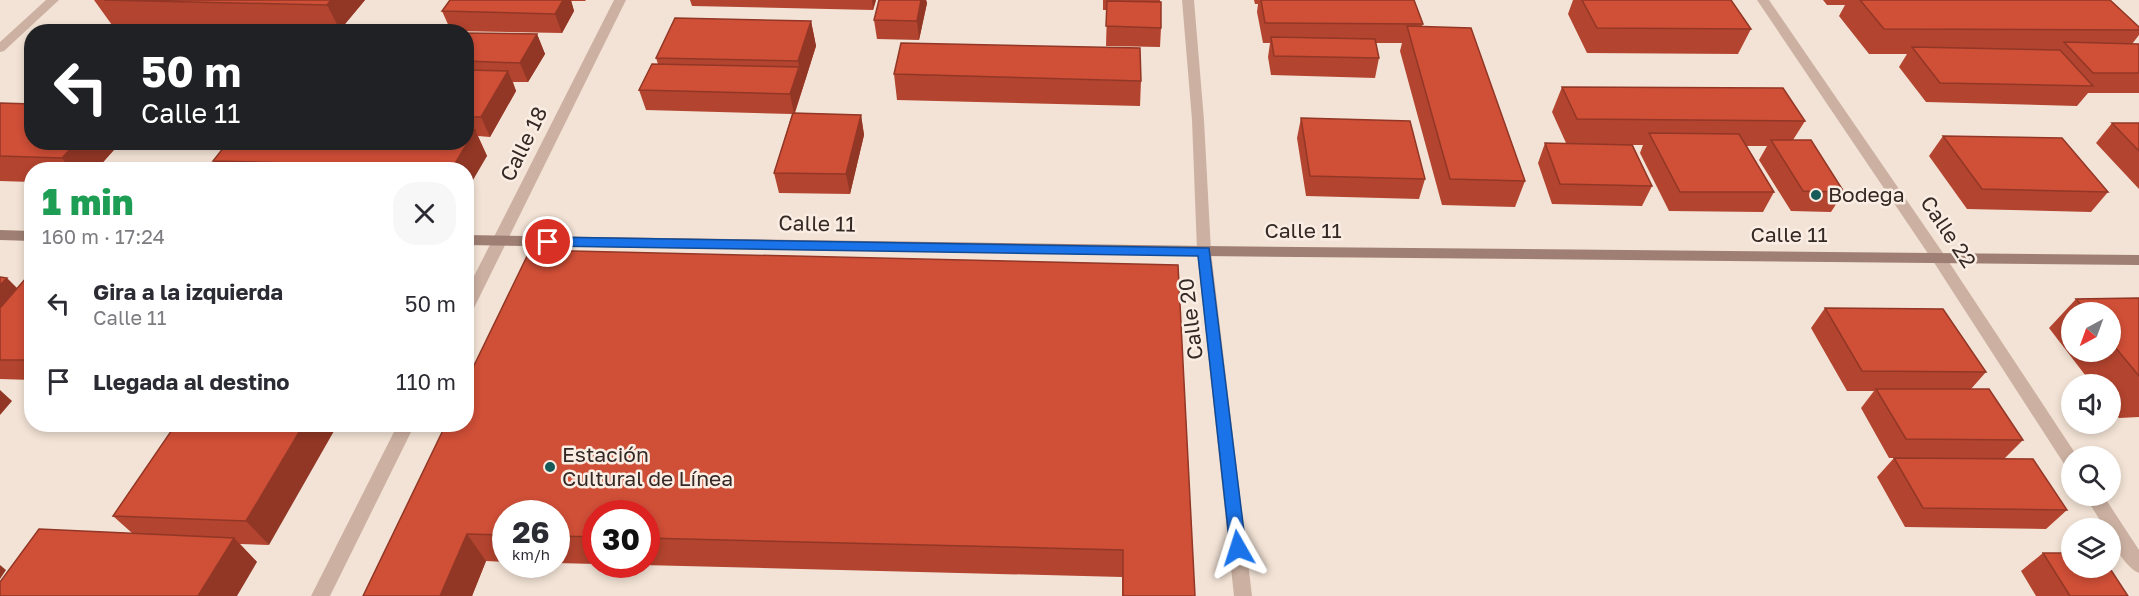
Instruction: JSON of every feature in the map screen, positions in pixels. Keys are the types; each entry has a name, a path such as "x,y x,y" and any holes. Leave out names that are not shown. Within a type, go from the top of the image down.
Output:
{"street":[{"path":"26,24 53,0"},
{"name":"Calle 18","path":"474,293 620,0"},
{"name":"Calle 20","path":"1188,0 1198,120 1204,251 1243,596"},
{"name":"Calle 22","path":"1763,0 1938,257 2062,446"},
{"path":"0,48 24,26"},
{"path":"0,235 24,236"},
{"name":"Calle 11","path":"474,240 1204,251 2139,260"},
{"path":"320,596 403,432"},
{"path":"2100,506 2139,565"}],"building":[{"path":"104,0 331,0 327,5"},
{"path":"450,0 563,0 555,14 442,11"},
{"path":"879,0 921,0 917,21 874,20"},
{"path":"1261,0 1414,0 1423,24 1265,23"},
{"path":"1582,0 1731,0 1751,29 1597,28"},
{"path":"1860,0 2110,0 2139,27 2139,30 1884,29"},
{"path":"1107,1 1161,2 1161,28 1106,26"},
{"path":"675,18 811,21 798,61 656,58"},
{"path":"1407,26 1471,28 1525,181 1450,179"},
{"path":"474,33 537,34 520,63 474,61"},
{"path":"1271,37 1375,39 1379,58 1274,56"},
{"path":"2064,42 2139,44 2139,73 2093,73"},
{"path":"901,43 1140,48 1141,81 894,74"},
{"path":"1912,47 2060,50 2093,86 1940,83"},
{"path":"652,64 799,67 790,94 639,90"},
{"path":"474,70 508,71 481,117 474,117"},
{"path":"1562,87 1783,88 1805,121 1577,119"},
{"path":"0,103 24,104 24,150 70,150 62,158 0,156"},
{"path":"793,113 861,115 846,174 774,173"},
{"path":"1301,118 1410,121 1425,179 1310,176"},
{"path":"2112,123 2139,123 2139,151"},
{"path":"1649,133 1739,134 1774,192 1680,192"},
{"path":"1943,136 2062,138 2108,192 1982,189"},
{"path":"1771,140 1811,140 1844,192 1803,191"},
{"path":"1545,143 1632,145 1652,186 1560,184"},
{"path":"222,150 463,150 456,162 213,161"},
{"path":"530,250 1178,265 1195,596 1123,596 1123,550 660,538 660,500 582,500 582,537 570,536 570,500 492,500 492,535 467,534 440,596 363,596 442,432 474,432 474,366"},
{"path":"0,277 7,278 0,285"},
{"path":"24,280 24,360 0,360 0,308"},
{"path":"2139,298 2139,376 2121,354 2121,302 2079,302 2076,299"},
{"path":"1825,308 1943,309 1986,372 1862,371"},
{"path":"1876,389 1989,389 2023,440 1906,439"},
{"path":"171,432 299,432 246,521 113,516"},
{"path":"1894,458 2033,459 2061,501 2061,506 2064,506 2067,510 1923,508"},
{"path":"39,529 234,538 198,596 0,596 0,582"},
{"path":"2043,553 2061,553 2061,578 2116,578 2128,596 2070,596"}],"place":[{"name":"Bodega","path":"1816,195"},
{"name":"Estación Cultural de Línea","path":"550,467"}],"route":[{"path":"548,242 1204,251 1238,548"}]}
